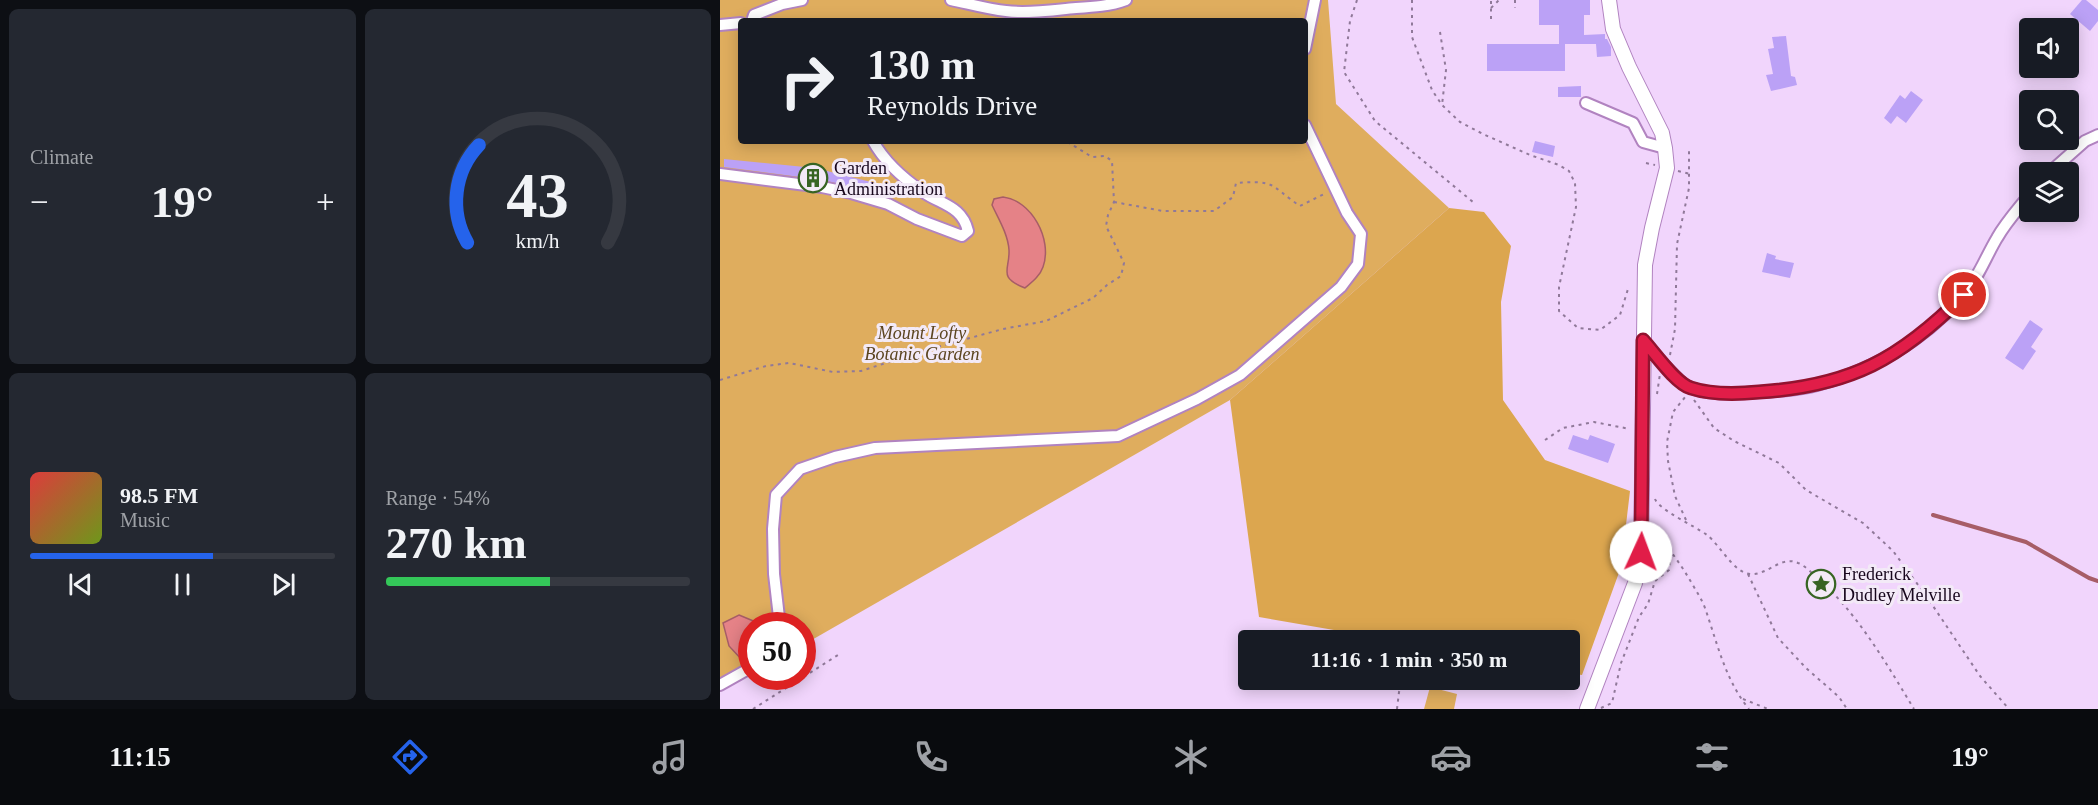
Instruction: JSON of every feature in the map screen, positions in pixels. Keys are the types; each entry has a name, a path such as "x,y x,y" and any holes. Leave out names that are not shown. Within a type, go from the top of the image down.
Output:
{"main road":[{"path":"1587,709 1635,583 1641,552 1641,428 1646,265 1652,228 1667,168 1662,134 1629,67 1613,28 1609,0"}],"street":[{"path":"753,18 761,0"},
{"path":"753,18 782,4 802,0"},
{"path":"951,0 1008,12 1038,12 1101,6 1126,0"},
{"path":"1308,36 1316,0"},
{"path":"720,25 738,24"},
{"path":"1586,104 1633,123 1642,142 1665,148"},
{"path":"778,612 774,574 773,529 776,495 800,469 835,457 875,448 1118,436 1197,399 1240,375 1341,287 1358,264 1361,234 1347,213 1308,131"},
{"path":"2061,162 2085,141 2098,135"},
{"path":"720,174 822,187 888,204 917,219 962,236 968,231 965,220 958,210 922,192 880,154 875,144"},
{"path":"1643,340 1689,388 1741,394 1816,386 1876,364 1930,328 1964,295 1980,273 1997,237 2019,208"},
{"path":"720,685 738,675"}],"path":[{"path":"1357,0 1350,21 1344,72 1375,121 1473,202"},
{"path":"1412,0 1412,37 1432,90 1442,105 1460,122 1530,155 1559,165 1569,171 1575,183 1576,207 1559,288 1559,312 1578,328 1600,330 1620,315 1628,289"},
{"path":"1491,0 1491,19"},
{"path":"1491,8 1499,0"},
{"path":"1515,0 1515,8"},
{"path":"1440,32 1446,70 1442,105"},
{"path":"720,380 766,366 789,363 833,372 861,371 1003,329 1046,321 1093,298 1121,276 1124,263 1106,226 1114,202 1112,161 1105,156 1092,157 1071,144"},
{"path":"1656,398 1661,370 1668,368 1675,328 1677,244 1689,188 1689,147"},
{"path":"1646,163 1654,165"},
{"path":"1114,202 1164,211 1214,211 1233,197 1236,183 1261,181 1276,186 1300,206 1335,189"},
{"path":"1686,520 1675,496 1667,442 1673,412 1689,392 1714,428 1734,441 1779,463 1806,490 1863,523 1893,551 1980,676 2009,709"},
{"path":"1545,440 1563,428 1594,422 1628,429 1641,428"},
{"path":"1654,496 1657,503 1709,537 1739,570 1748,574 1756,574 1787,561 1798,562 1810,571 1831,590 1865,633 1914,709"},
{"path":"1642,518 1671,550 1704,605 1720,658 1740,699 1749,709"},
{"path":"1598,709 1612,703 1621,663 1639,617 1648,604 1655,581 1669,570 1671,550"},
{"path":"1748,574 1778,638 1806,668 1839,697 1847,709"},
{"path":"753,709 838,655"},
{"path":"1397,709 1400,690"},
{"path":"1740,699 1768,709"}],"green space":[{"name":"Mount Lofty Botanic Garden","path":"720,0 1328,0 1336,104 1449,208 1230,400 816,638 816,612 738,612 738,682 720,692"},
{"path":"1429,690 1457,694 1454,709 1424,709"}],"shaded area":[{"path":"1003,197 1022,205 1031,213 1042,233 1045,245 1042,270 1036,279 1025,288 1011,280 1007,272 1009,250 1007,238 992,205 994,199"},
{"path":"1449,208 1484,212 1511,246 1501,302 1503,400 1545,460 1630,491 1621,567 1582,675 1580,675 1580,630 1334,630 1259,617 1230,400"},
{"path":"738,616 738,656 729,646 723,623"}],"building":[{"path":"1539,0 1590,0 1590,15 1584,15 1584,35 1605,34 1605,39 1611,47 1611,56 1597,57 1596,44 1559,44 1559,25 1539,25"},
{"path":"2082,0 2086,0 2098,10 2098,21 2090,31 2079,22 2079,18 2070,14"},
{"path":"1786,36 1791,76 1795,77 1797,85 1771,91 1766,75 1773,74 1768,49 1774,48 1772,37"},
{"path":"1487,44 1565,44 1565,71 1487,71"},
{"path":"1581,86 1581,97 1558,97 1558,87"},
{"path":"1911,91 1923,100 1906,123 1897,116 1891,124 1884,118 1900,95 1905,99"},
{"path":"1535,141 1555,146 1553,157 1532,152"},
{"name":"Garden Administration","path":"724,159 815,168 887,186 884,195 823,180 724,167"},
{"path":"1767,253 1776,256 1775,259 1794,263 1790,278 1762,272"},
{"path":"2030,320 2043,329 2031,347 2036,351 2023,370 2005,358"},
{"path":"1573,435 1588,440 1590,435 1615,444 1608,463 1568,449"}],"waterway":[{"path":"1933,515 2026,542 2098,581"}],"place":[{"name":"Garden Administration","path":"813,178"},
{"name":"Frederick Dudley Melville","path":"1821,584"}],"route":[{"path":"1641,552 1643,340 1689,388 1741,394 1782,391 1816,386 1876,364 1930,328 1964,295"}]}
